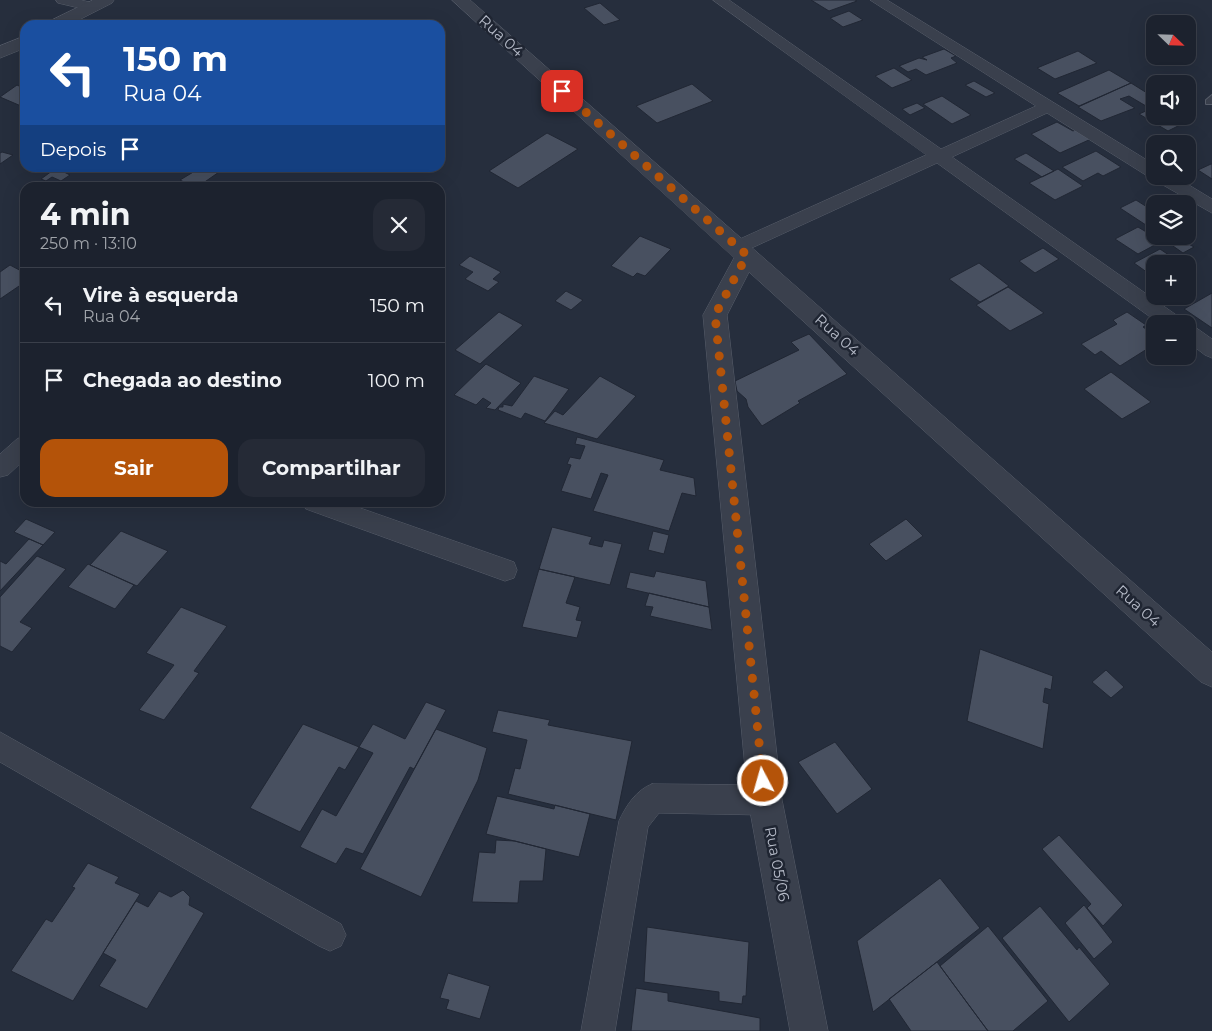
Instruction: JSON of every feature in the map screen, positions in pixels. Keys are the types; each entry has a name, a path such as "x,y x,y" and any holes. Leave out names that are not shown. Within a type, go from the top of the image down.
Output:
{"street":[{"path":"63,0 99,3"},
{"name":"Rua 04","path":"460,0 1212,672"},
{"path":"720,0 1163,315"},
{"path":"877,0 1146,167"},
{"path":"66,20 99,3"},
{"path":"0,53 20,43"},
{"path":"742,251 1047,107"},
{"path":"1176,185 1212,207"},
{"name":"Rua 05/06","path":"742,251 715,315 765,800 809,1031"},
{"path":"1196,338 1212,350"},
{"path":"0,468 20,450"},
{"path":"328,507 505,570"},
{"path":"0,746 330,934"},
{"path":"598,1031 634,821 652,798 765,800"}],"building":[{"path":"811,0 855,0 857,1 829,11"},
{"path":"600,3 620,20 604,25 584,8"},
{"path":"849,11 863,20 843,27 830,18"},
{"path":"944,49 956,56 951,58 957,63 926,75 916,69 908,72 899,66 919,58 927,60 922,57"},
{"path":"1078,51 1097,63 1055,79 1037,68"},
{"path":"894,68 912,80 892,88 875,76"},
{"path":"1109,70 1131,83 1079,106 1057,93"},
{"path":"974,81 995,93 986,97 965,85"},
{"path":"1131,83 1146,92 1146,106 1129,96 1120,99 1135,108 1101,121 1078,107"},
{"path":"692,84 713,101 657,123 636,106"},
{"path":"17,85 20,86 20,106 0,97"},
{"path":"942,96 971,115 952,124 923,104"},
{"path":"917,103 925,108 910,115 902,109"},
{"path":"1146,111 1146,118 1139,114"},
{"path":"1057,122 1091,139 1060,153 1031,134"},
{"path":"1158,125 1180,125 1168,131"},
{"path":"547,133 578,149 518,188 489,171"},
{"path":"1096,151 1121,167 1103,176 1098,173 1083,181 1062,167"},
{"path":"0,153 13,155 0,164"},
{"path":"1026,153 1054,171 1042,177 1014,159"},
{"path":"1212,164 1212,179 1198,170"},
{"path":"1058,169 1083,186 1055,200 1029,183"},
{"path":"51,172 64,172 70,175 61,181 52,177 46,181 41,179"},
{"path":"193,172 219,172 205,182 184,182 180,180"},
{"path":"1136,200 1146,206 1146,225 1120,208"},
{"path":"1138,227 1146,232 1146,245 1155,245 1138,254 1115,239"},
{"path":"640,236 671,249 645,276 637,273 633,277 611,266"},
{"path":"1190,245 1194,247 1183,253 1173,246"},
{"path":"1043,248 1059,259 1035,273 1019,261"},
{"path":"1160,249 1169,255 1149,255"},
{"path":"470,256 501,272 493,279 499,282 488,291 465,279 473,272 459,265"},
{"path":"1146,257 1146,272 1134,263"},
{"path":"979,263 1009,286 980,302 949,279"},
{"path":"10,265 20,270 20,285 0,299 0,272"},
{"path":"1008,287 1044,313 1010,331 976,305"},
{"path":"566,291 583,300 571,310 555,301"},
{"path":"1212,293 1212,328 1196,317 1196,315 1184,309 1191,305 1196,305 1196,302"},
{"path":"499,312 523,325 480,364 455,350"},
{"path":"1127,312 1146,325 1143,327 1146,329 1146,350 1120,366 1101,351 1095,355 1081,344 1117,324 1113,320"},
{"path":"809,334 847,374 798,401 800,403 762,426 748,407 746,399 737,391 735,381 799,350 791,342"},
{"path":"486,364 521,383 495,410 486,408 491,403 483,398 476,405 454,395"},
{"path":"1111,372 1151,402 1122,419 1084,389"},
{"path":"534,376 569,389 545,421 525,413 521,419 498,410 499,407 503,407 503,404 512,406"},
{"path":"600,376 636,396 597,439 544,423 555,411 563,415"},
{"path":"577,437 664,460 660,470 694,478 696,496 682,493 669,531 593,511 608,475 601,473 591,499 561,491 571,465 567,464 570,457 580,459 585,446 575,444"},
{"path":"26,519 55,532 43,545 14,532"},
{"path":"906,519 923,536 886,561 869,544"},
{"path":"552,527 592,537 589,544 602,547 604,540 622,544 610,585 539,569"},
{"path":"121,531 168,551 137,586 90,565"},
{"path":"653,531 669,535 664,554 648,550"},
{"path":"29,539 43,545 0,591 0,561 6,564"},
{"path":"37,556 66,569 20,622 32,628 12,652 0,646 0,597"},
{"path":"88,564 134,585 115,609 68,587"},
{"path":"539,569 575,577 566,603 580,607 576,620 582,621 577,638 522,627"},
{"path":"656,571 706,581 709,607 626,588 630,572 654,577"},
{"path":"649,593 709,607 712,630 650,616 653,607 645,606"},
{"path":"181,607 227,626 194,671 199,673 164,720 139,710 174,665 146,653"},
{"path":"980,649 1053,676 1051,690 1045,688 1043,702 1049,704 1043,749 967,721"},
{"path":"1106,670 1124,687 1111,698 1092,682"},
{"path":"426,702 446,710 414,769 410,767 363,854 346,848 336,864 300,847 322,809 336,816 373,753 359,747 373,724 405,739"},
{"path":"498,710 550,720 548,725 632,741 616,820 508,794 515,768 520,769 527,740 492,732"},
{"path":"303,724 359,747 345,770 339,767 300,832 250,808"},
{"path":"436,729 487,748 478,780 421,897 360,869"},
{"path":"835,742 872,789 837,814 798,762"},
{"path":"497,796 554,809 555,805 590,814 579,857 486,834"},
{"path":"1059,835 1123,905 1103,926 1087,908 1091,904 1042,849"},
{"path":"496,840 515,841 546,849 543,881 520,881 518,903 472,902 479,852 495,853"},
{"path":"88,863 119,877 115,883 140,894 73,1001 11,971 46,919 52,922 75,888 72,887"},
{"path":"940,878 980,928 873,1012 857,941"},
{"path":"183,890 190,897 189,905 204,913 147,1009 99,986 116,960 103,953 136,901 148,907 159,891 171,897"},
{"path":"1084,905 1113,942 1094,959 1065,923"},
{"path":"1040,906 1077,950 1079,947 1110,984 1069,1022 1002,938"},
{"path":"988,926 1048,1001 1013,1031 988,1031 940,966"},
{"path":"647,927 749,942 746,996 743,996 742,1004 719,1001 719,992 644,982"},
{"path":"937,962 988,1031 911,1031 889,999"},
{"path":"448,973 490,986 480,1019 446,1009 449,1000 440,998"},
{"path":"636,988 668,993 668,1001 760,1018 760,1031 631,1031"}],"route":[{"path":"562,91 747,255 715,315 763,781"}]}
